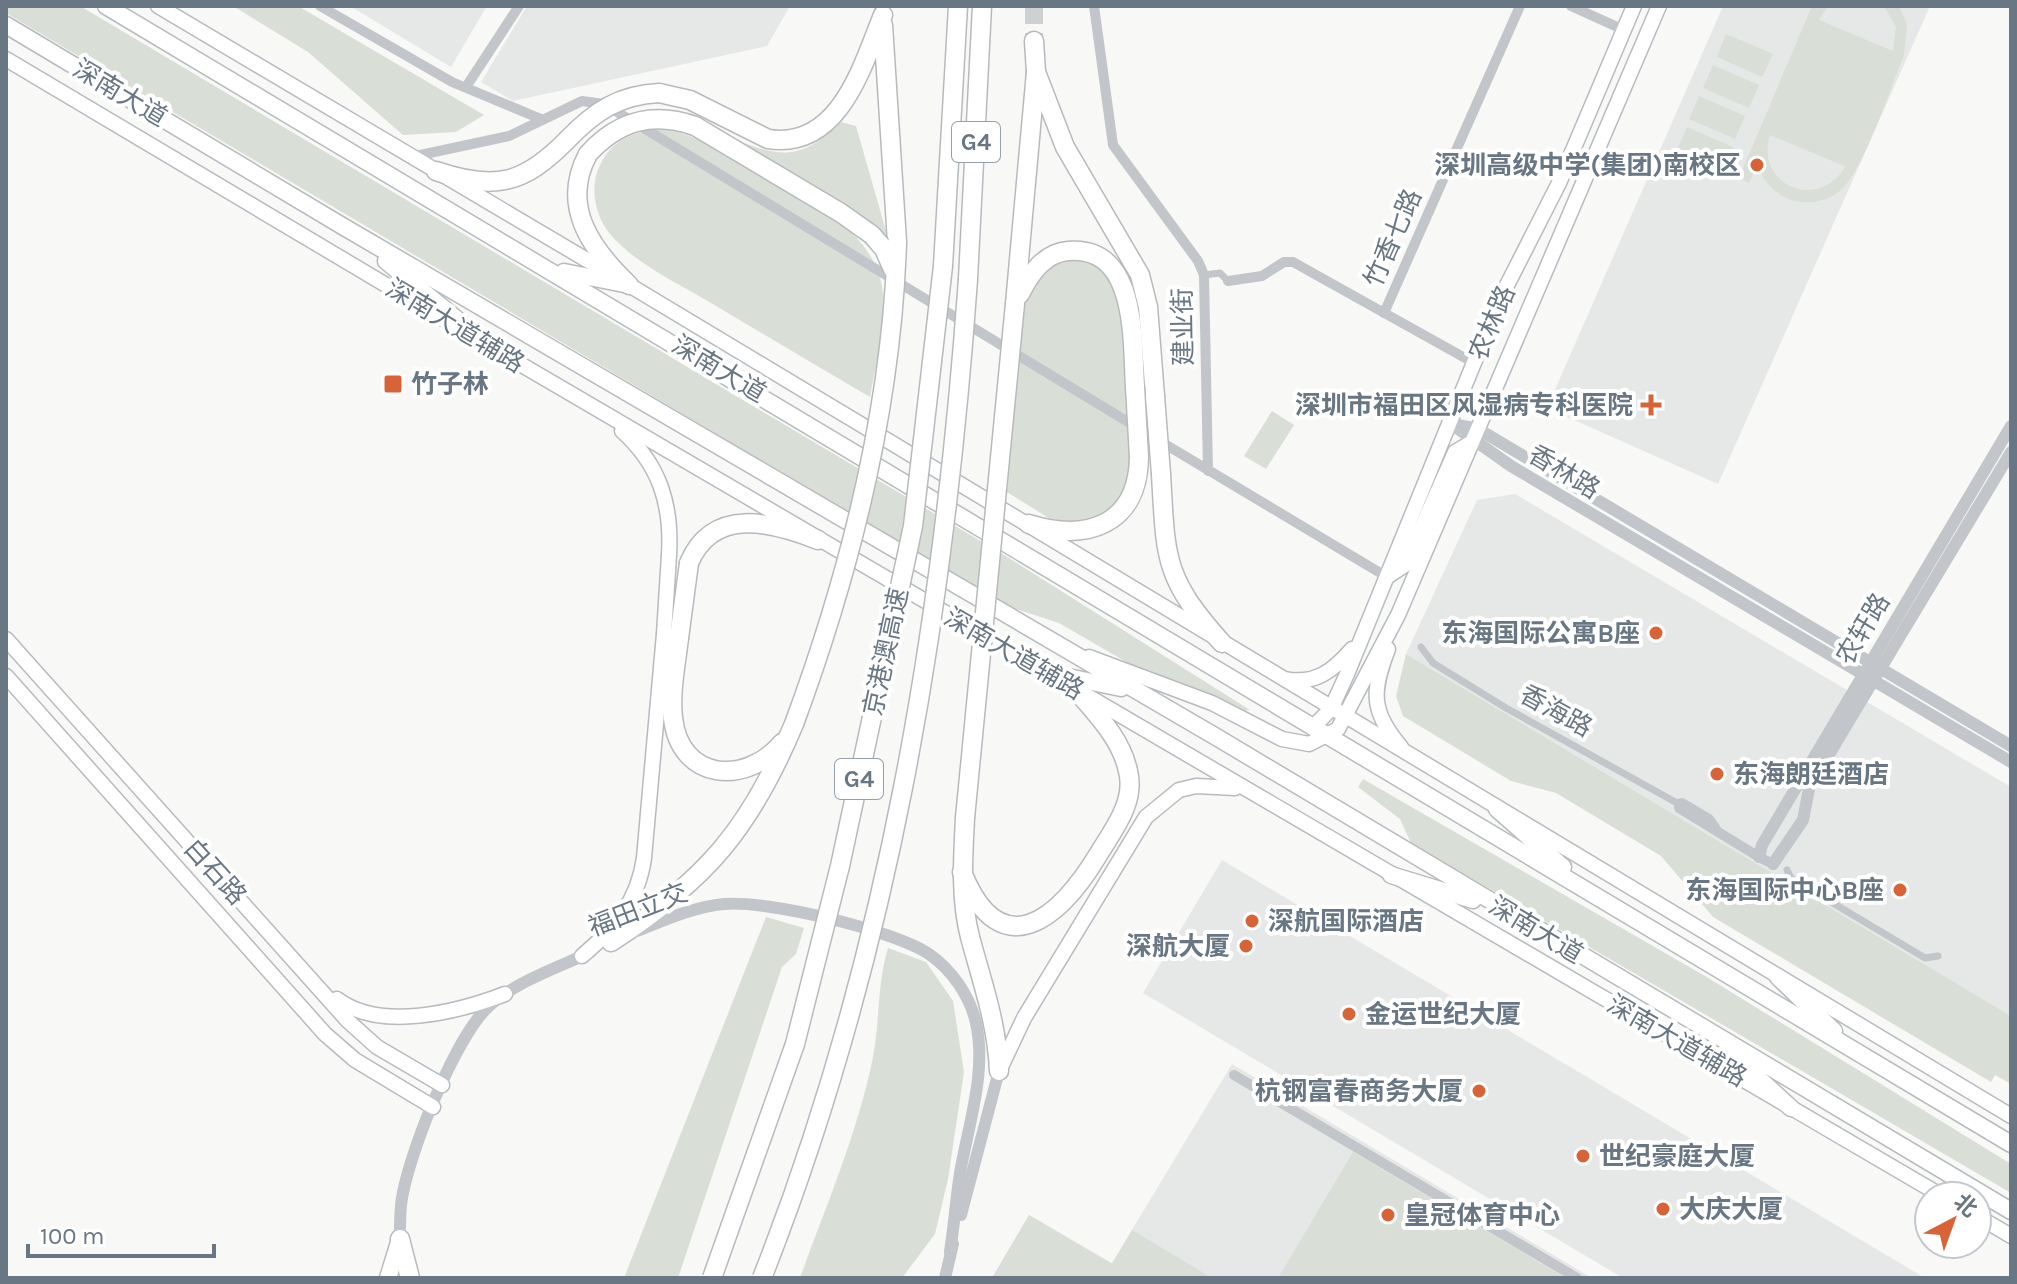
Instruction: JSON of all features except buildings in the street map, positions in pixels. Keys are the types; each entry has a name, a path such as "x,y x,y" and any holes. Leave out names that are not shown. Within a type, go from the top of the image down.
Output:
{"highway":[{"name":"京港澳高速","path":"712,1278 795,1044 840,866 913,526 943,266 958,6"},
{"name":"京港澳高速","path":"762,1278 835,1066 894,842 944,542 968,279 982,6"},
{"path":"436,171 470,182 505,181 538,168 589,117 611,103 641,94 659,93 690,100 768,139 780,141 805,136 829,121 848,95 883,10"},
{"path":"611,942 683,890 725,848 758,801 794,724 834,601 881,404 895,292 897,242 883,10"},
{"path":"999,1071 995,1025 969,935 962,872 1036,72 1034,41"},
{"path":"1036,72 1065,147 1140,275 1148,307 1165,546 1172,575 1186,600 1222,643"},
{"path":"629,285 596,250 581,222 577,180 588,154 614,130 644,118 661,117 695,126 841,213 872,235 891,261 895,292"},
{"path":"1015,304 1032,273 1051,256 1075,251 1090,253 1103,260 1114,270 1126,292 1135,387 1139,471 1130,496 1104,525 1071,533 1029,524"},
{"path":"794,724 774,752 754,766 722,773 698,762 681,743 672,718 671,636 689,563 704,538 734,524 764,523 818,540"},
{"path":"962,872 971,894 995,920 1025,927 1053,913 1082,882 1117,824 1130,792 1129,773 1112,734 1076,690"},
{"path":"400,1239 410,1278"}],"main road":[{"name":"深南大道","path":"106,6 544,264 2011,1144"},
{"path":"158,6 1029,524 1413,759 2011,1116"},
{"name":"农林路","path":"1314,726 1331,709 1500,299 1559,183 1634,6"},
{"name":"农林路","path":"1346,718 1398,615 1659,6"},
{"name":"深南大道","path":"6,25 344,227 1147,697 2011,1211"},
{"name":"深南大道辅路","path":"6,59 818,540 1915,1180"},
{"path":"344,227 488,345"},
{"path":"544,264 629,285"},
{"path":"582,956 609,931 637,891 671,636 670,515 659,478 640,449 597,410"},
{"path":"1387,577 1405,565 1455,452 1475,436"},
{"path":"1398,615 1378,676 1375,700 1388,730 1413,759"},
{"name":"白石路","path":"6,639 363,1036 395,1059 442,1085"},
{"path":"1278,677 1296,681 1330,673 1360,640"},
{"name":"深南大道","path":"1062,647 1212,703 1282,739 1309,744 1330,736"},
{"path":"1044,672 1147,697"},
{"name":"白石路","path":"6,676 325,1034 355,1060 433,1107"},
{"path":"1330,736 1346,718"},
{"path":"999,1071 1019,1027 1132,836 1155,807 1179,790 1196,786 1243,789"},
{"path":"1497,809 1594,895"},
{"path":"1391,875 1497,907"},
{"path":"306,974 348,1008 379,1017 435,1011 505,994"},
{"path":"1778,977 1859,1053"},
{"path":"1708,1032 1791,1108"},
{"path":"1993,1225 2011,1236"},
{"path":"388,1278 400,1239"}],"street":[{"path":"320,6 411,60 541,119"},
{"path":"466,87 519,6"},
{"name":"建业街","path":"1094,6 1113,145 1198,261 1204,275 1208,471"},
{"name":"竹香七路","path":"1384,313 1520,6"},
{"path":"1571,6 1624,30"},
{"path":"411,157 509,136 582,101 604,104 1387,577"},
{"path":"1204,275 1220,273 1228,281 1262,276 1284,262 1293,262 1474,363"},
{"name":"香林路","path":"1450,423 1636,524 2011,746"},
{"name":"农轩路","path":"1876,664 2011,426"},
{"name":"香林路","path":"1475,436 1636,541 2011,762"},
{"name":"农轩路","path":"1887,687 1878,688 1818,783 1818,797 1777,860 1758,851 2011,452"},
{"path":"1623,533 1636,524"},
{"path":"1636,524 1636,541"},
{"path":"1668,560 1675,548"},
{"name":"香海路","path":"1421,647 1433,663 1506,708 1677,803"},
{"name":"农轩路","path":"1803,820 1809,789 1868,676"},
{"path":"1718,832 1758,851"},
{"path":"1787,870 1791,878 1925,958 1938,956"},
{"name":"福田立交","path":"400,1278 403,1191 442,1085 472,1026 505,994 611,942 679,914 724,904 748,904 774,905 899,940 932,956 965,995 976,1023 979,1046 976,1085 959,1175 945,1278"},
{"name":"福田立交","path":"950,1252 999,1071"},
{"path":"1234,1075 1577,1278"}],"shaded area":[{"path":"6,6 80,6 1004,555 1250,710 1245,711 1140,670 1059,623 1007,606 16,19 6,13"},
{"path":"233,6 298,6 484,115 456,132 403,135 308,52"},
{"path":"350,6 487,6 451,67"},
{"path":"527,6 790,6 767,46 513,101 481,82"},
{"name":"深圳高级中学(集团)南校区","path":"1723,6 1930,6 1718,484 1547,408"},
{"path":"1812,6 1828,6 1819,20 1893,51 1896,27 1884,6 1899,6 1907,25 1904,55 1868,146 1842,189 1820,201 1802,202 1777,193 1763,178 1757,165 1749,183 1739,178","holes":["1770,135 1845,167 1834,181 1820,188 1806,190 1792,187 1780,179 1771,167 1768,153"]},
{"path":"1726,34 1773,54 1762,77 1717,57"},
{"path":"1713,65 1759,85 1749,108 1703,88"},
{"path":"1699,96 1745,116 1735,139 1689,119"},
{"path":"841,122 856,126 888,238 865,219 732,138 764,150 790,152 814,143"},
{"path":"1687,127 1733,147 1723,170 1677,150"},
{"path":"665,129 713,146 761,172 850,231 867,250 883,289 884,309 870,397 655,271 610,234 595,201 595,182 600,165 612,148 627,137"},
{"path":"1074,259 1099,269 1115,292 1128,373 1129,478 1123,495 1099,522 1055,522 1007,492 1022,303 1042,274 1056,264"},
{"path":"1272,411 1294,425 1266,469 1244,456"},
{"path":"1515,494 2011,787 2011,1016 1406,654 1477,500"},
{"path":"1406,654 2011,1016 2011,1084 1995,1075 1991,1082 1713,917 1661,856 1556,793 1511,781 1403,716 1396,696"},
{"path":"1363,779 1705,976 2011,1164 2011,1193 1411,843 1400,819 1358,787"},
{"path":"1222,860 1925,1278 1623,1278 1143,993"},
{"path":"766,917 804,928 796,954 782,967 678,1278 624,1278"},
{"path":"888,948 926,962 953,1001 964,1072 948,1179 935,1234 902,1278 800,1278 841,1169 867,1085"},
{"path":"1232,1064 1592,1278 992,1278 1029,1215 1112,1263"},
{"name":"皇冠体育中心","path":"1353,1152 1566,1278 1278,1278"},
{"path":"1029,1215 1112,1264 1132,1230 1212,1278 992,1278"}],"tunnel":[{"path":"1034,6 1034,41"}],"place":[{"name":"深圳高级中学(集团)南校区","path":"1757,165"},
{"name":"竹子林","path":"393,384"},
{"name":"深圳市福田区风湿病专科医院","path":"1651,405"},
{"name":"东海国际公寓B座","path":"1656,633"},
{"name":"东海朗廷酒店","path":"1717,774"},
{"name":"东海国际中心B座","path":"1900,890"},
{"name":"深航国际酒店","path":"1252,921"},
{"name":"深航大厦","path":"1246,946"},
{"name":"金运世纪大厦","path":"1349,1014"},
{"name":"杭钢富春商务大厦","path":"1479,1091"},
{"name":"世纪豪庭大厦","path":"1583,1156"},
{"name":"大庆大厦","path":"1663,1209"},
{"name":"皇冠体育中心","path":"1388,1215"}]}
